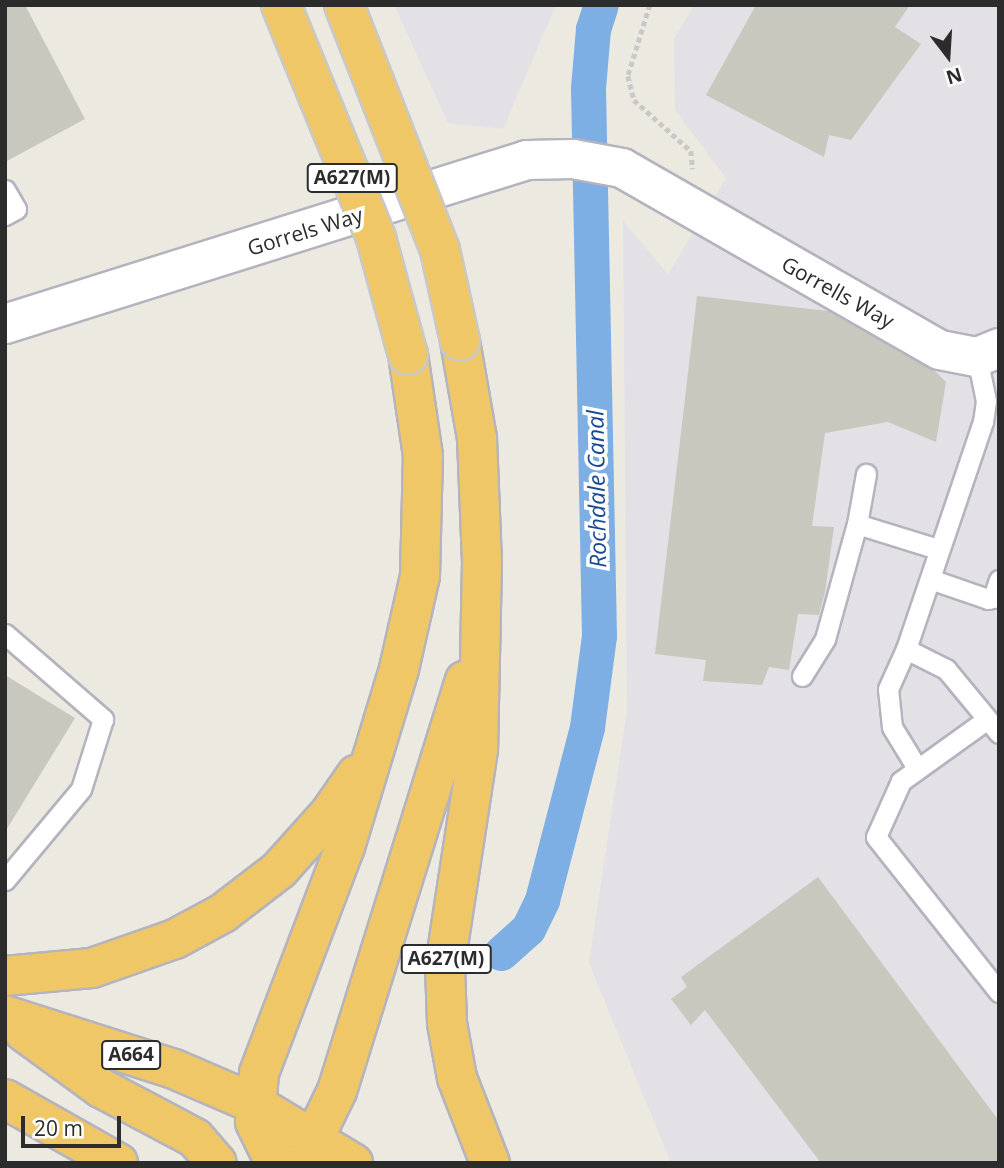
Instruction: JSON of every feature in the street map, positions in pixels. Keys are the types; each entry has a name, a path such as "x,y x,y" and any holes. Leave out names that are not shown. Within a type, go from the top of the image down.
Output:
{"highway":[{"name":"A627(M)","path":"253,1103 280,1012 345,847 400,669 420,576 423,456 408,355 376,238 281,5"},
{"name":"A627(M)","path":"344,5 440,250 477,438 482,499 478,750 445,966 447,1023 457,1078 490,1163"},
{"name":"A627(M)","path":"308,1151 346,1064 448,744 480,624"},
{"name":"A627(M)","path":"5,976 92,968 175,939 223,913 279,870 330,813 374,749"},
{"name":"A664","path":"5,1017 101,1088 195,1138 214,1161 253,1103"},
{"name":"A664","path":"5,1017 174,1069 253,1103 308,1151 353,1163"},
{"path":"5,1099 118,1163"},
{"path":"253,1103 262,1141 275,1163"}],"street":[{"name":"Gorrels Way","path":"5,324 527,160 573,159 622,168 682,202"},
{"name":"Gorrells Way","path":"682,202 940,350 988,353"},
{"path":"55,1127 90,1163"}],"lane":[{"path":"5,190 16,208 5,215"},
{"path":"917,768 892,727 888,689 906,649 938,549 992,402 988,353"},
{"path":"802,676 825,639 857,524 866,474"},
{"path":"857,524 938,549"},
{"path":"930,579 988,600 993,598 999,580"},
{"path":"5,634 103,719 81,789 5,880"},
{"path":"906,649 946,669 993,726 917,768 901,781 876,838 999,992"}],"path":[{"path":"650,5 628,76 634,100 691,151 693,173 682,202"}],"shaded area":[{"path":"394,5 556,5 503,129 448,123"},
{"path":"694,5 999,5 999,1163 671,1163 589,963 627,710 623,221 668,274 726,178 675,110 674,39"}],"building":[{"path":"5,5 25,5 85,119 5,162"},
{"path":"756,5 910,5 895,27 921,44 851,140 829,135 824,157 706,95"},
{"path":"697,296 828,311 936,372 946,382 936,442 888,422 825,433 812,526 834,527 825,592 819,615 798,614 789,670 769,667 762,685 703,681 706,660 655,654"},
{"path":"5,675 75,718 5,832"},
{"path":"818,877 999,1121 999,1163 821,1163 705,1010 691,1025 671,999 687,987 681,977"}],"waterway":[{"name":"Rochdale Canal","path":"501,953 528,929 542,900 587,727 599,636 588,88 593,29 601,5"}]}
